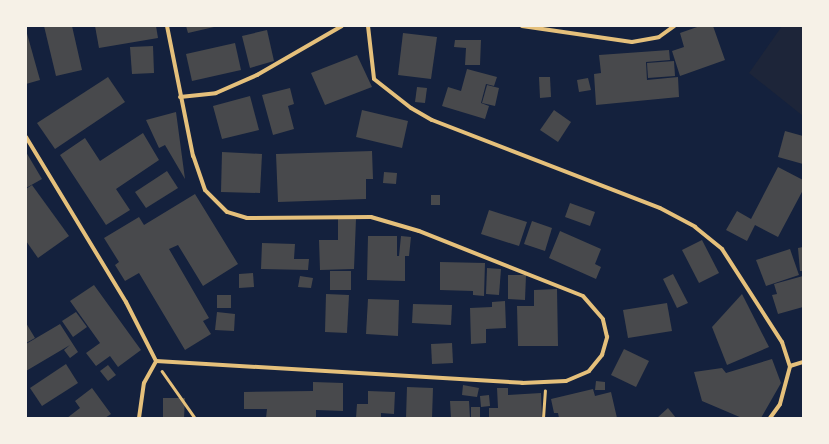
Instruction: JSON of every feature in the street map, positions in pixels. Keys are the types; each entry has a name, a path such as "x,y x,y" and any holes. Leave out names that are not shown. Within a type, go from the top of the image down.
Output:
{"street":[{"path":"156,361 522,383 566,381 589,371 602,355 607,337 603,319 584,296 537,275 419,231 371,217 247,218 227,212 205,190 192,156 167,26"},
{"path":"180,97 216,92 257,75 342,26"},
{"path":"368,26 374,79 411,108 432,120 660,208 695,227 722,249 782,342 790,366 780,404 770,418"},
{"path":"522,26 632,42 658,37 674,26"},
{"path":"26,137 126,302 156,361"},
{"path":"139,418 144,383 156,361"},
{"path":"790,366 803,362"}],"path":[{"path":"156,361 195,418"},
{"path":"543,418 546,382"}],"shaded area":[{"path":"782,26 803,26 803,116 749,73"}],"building":[{"path":"44,26 72,26 82,70 56,76"},
{"path":"95,26 156,26 158,38 99,48"},
{"path":"186,26 214,26 214,27 188,33"},
{"path":"700,26 713,26 725,60 680,76 672,51 684,47 680,33"},
{"path":"26,30 40,80 26,84"},
{"path":"267,30 274,61 250,68 242,36"},
{"path":"403,33 437,37 431,79 398,75"},
{"path":"455,40 481,40 480,65 465,65 466,48 454,47"},
{"path":"235,43 241,70 192,81 186,54"},
{"path":"153,46 154,73 132,74 130,47"},
{"path":"669,50 670,60 646,62 647,80 678,77 679,97 596,105 594,74 601,73 599,55"},
{"path":"357,55 372,87 325,105 311,73"},
{"path":"674,61 675,76 648,78 647,63"},
{"path":"467,69 497,77 494,86 486,84 481,103 489,106 485,119 442,106 448,87 461,91"},
{"path":"108,77 125,102 55,149 37,123"},
{"path":"539,77 550,77 551,97 540,98"},
{"path":"588,78 591,90 579,92 577,80"},
{"path":"487,85 499,88 495,106 482,103"},
{"path":"417,87 427,88 425,103 415,102"},
{"path":"290,88 294,104 288,106 294,129 273,135 262,95"},
{"path":"250,96 259,130 222,139 213,106"},
{"path":"362,110 408,121 402,148 356,137"},
{"path":"554,110 571,122 558,142 540,130"},
{"path":"176,112 185,179 165,145 159,148 146,120"},
{"path":"785,131 803,136 803,164 778,157"},
{"path":"143,133 159,160 116,189 130,210 106,225 60,155 85,138 100,161"},
{"path":"372,151 373,179 366,179 366,199 278,202 276,154"},
{"path":"26,152 42,179 26,188"},
{"path":"222,152 262,154 260,193 221,192"},
{"path":"778,167 803,180 803,190 778,237 755,225 747,241 726,230 737,211 751,219"},
{"path":"167,171 178,188 146,208 135,192"},
{"path":"384,172 397,173 396,184 383,183"},
{"path":"32,185 69,236 38,258 26,241 26,189"},
{"path":"195,194 238,264 203,286 178,245 169,249 209,318 203,321 211,334 185,350 139,273 125,281 115,265 119,262 104,238 139,217 144,225"},
{"path":"431,195 440,195 440,205 431,205"},
{"path":"570,203 595,212 590,226 565,217"},
{"path":"489,210 527,222 519,246 481,234"},
{"path":"338,219 356,219 354,269 320,270 319,240 338,240"},
{"path":"532,221 552,228 545,251 524,244"},
{"path":"560,231 601,249 595,264 601,267 596,279 549,258"},
{"path":"368,236 397,236 397,256 399,256 401,236 411,237 409,256 405,256 405,281 367,280"},
{"path":"702,240 719,273 699,283 682,250"},
{"path":"262,243 295,244 294,259 309,259 308,270 261,269"},
{"path":"803,247 803,271 800,271 798,248"},
{"path":"790,249 799,275 766,286 756,260"},
{"path":"440,262 485,263 484,296 473,295 473,291 440,290"},
{"path":"487,268 501,269 499,295 486,294"},
{"path":"330,271 351,271 351,290 330,290"},
{"path":"253,273 254,287 239,288 239,274"},
{"path":"673,274 688,303 677,308 663,279"},
{"path":"508,275 526,275 525,300 508,299"},
{"path":"300,276 313,278 311,288 298,287"},
{"path":"803,276 803,307 778,314 772,295 777,294 774,284"},
{"path":"94,285 141,350 118,367 110,356 96,366 86,353 100,343 70,301"},
{"path":"557,289 558,346 518,346 517,306 534,306 534,290"},
{"path":"326,294 349,295 347,333 325,332"},
{"path":"742,294 769,347 727,365 712,327"},
{"path":"217,295 231,295 231,308 217,308"},
{"path":"368,299 399,300 398,336 366,334"},
{"path":"505,301 506,328 486,329 486,343 471,344 470,308 492,307 492,302"},
{"path":"667,303 672,331 628,338 623,310"},
{"path":"413,304 452,305 451,325 412,323"},
{"path":"76,312 87,327 73,337 62,321"},
{"path":"217,312 235,314 234,331 215,330"},
{"path":"26,323 35,338 26,343"},
{"path":"60,324 78,352 70,358 64,350 70,345 26,371 26,344"},
{"path":"452,343 453,363 432,364 431,344"},
{"path":"624,349 649,361 636,387 611,375"},
{"path":"772,359 781,383 761,418 742,418 702,401 694,372 722,368 726,373"},
{"path":"66,364 78,383 42,406 30,388"},
{"path":"108,365 116,375 108,381 100,371"},
{"path":"596,381 605,382 605,390 595,390"},
{"path":"313,382 343,383 343,411 316,410 316,418 266,418 267,409 244,409 244,392 313,391"},
{"path":"463,385 479,388 477,397 462,395"},
{"path":"407,387 433,388 432,418 406,418"},
{"path":"92,388 111,414 105,418 67,418 80,408 75,401"},
{"path":"497,388 508,388 508,395 541,393 542,418 489,418 489,408 498,408"},
{"path":"593,389 595,396 611,392 617,418 559,418 558,413 554,413 551,399"},
{"path":"368,391 395,392 394,414 381,413 381,418 356,418 357,404 368,404"},
{"path":"489,395 490,406 481,407 480,396"},
{"path":"163,398 185,398 184,418 163,418"},
{"path":"450,401 469,401 470,418 451,418"},
{"path":"471,407 480,407 480,418 471,418"},
{"path":"668,408 676,418 657,418"}]}
